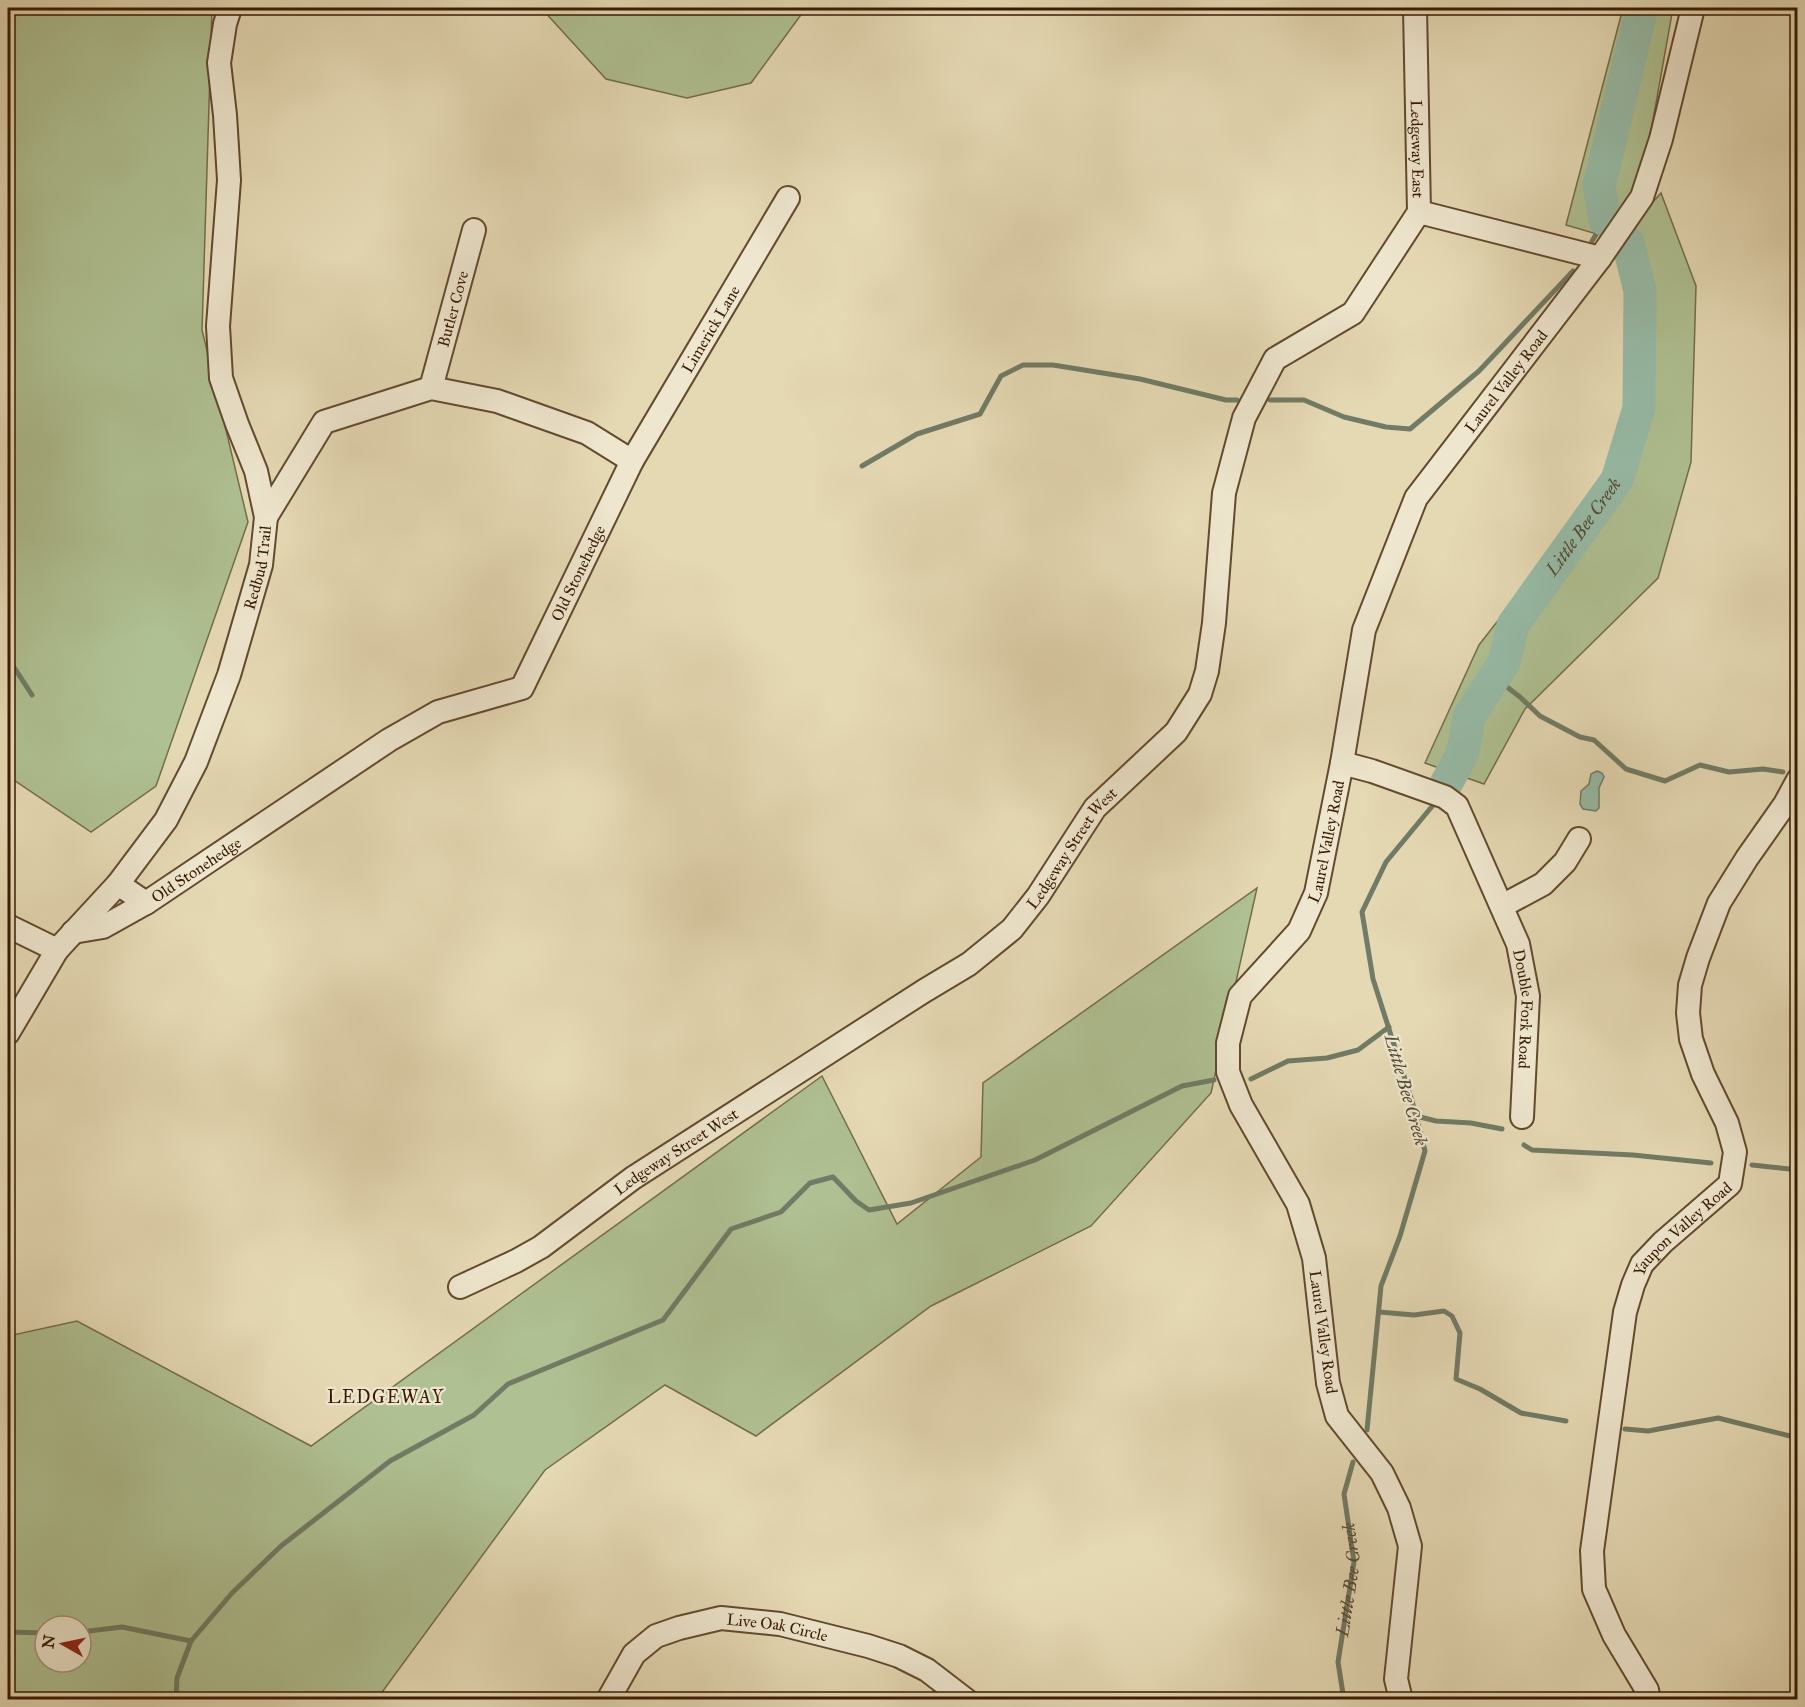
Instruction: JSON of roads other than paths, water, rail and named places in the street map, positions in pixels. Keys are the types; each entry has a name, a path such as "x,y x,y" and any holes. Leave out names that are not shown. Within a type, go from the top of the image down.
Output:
{"street":[{"name":"Redbud Trail","path":"8,1033 57,950 118,884 166,820 196,762 229,675 261,565 266,517 256,471 221,378 218,326 228,180 225,115 219,63 230,8"},
{"name":"Ledgeway East","path":"1415,8 1419,212 1600,258"},
{"name":"Laurel Valley Road","path":"1401,1700 1396,1679 1410,1546 1399,1508 1382,1473 1337,1416 1328,1383 1314,1258 1298,1204 1241,1105 1228,1072 1228,1043 1240,996 1299,931 1316,893 1342,763 1364,630 1416,498 1600,258 1642,197 1661,139 1693,8"},
{"name":"Limerick Lane","path":"632,461 788,198"},
{"name":"Ledgeway Street West","path":"460,1287 542,1247 633,1178 969,964 1012,929 1038,896 1095,808 1176,732 1200,694 1208,671 1224,493 1228,472 1244,418 1275,359 1353,313 1419,212"},
{"name":"Butler Cove","path":"431,388 474,230"},
{"path":"266,517 324,422 431,388 496,401 587,434 632,461"},
{"name":"Old Stonehedge","path":"73,933 104,927 146,903 389,740 438,712 522,688 632,461"},
{"name":"Double Fork Road","path":"1342,763 1372,771 1445,797 1457,806 1518,944 1528,996 1522,1117"},
{"name":"Yaupon Valley Road","path":"1649,1700 1647,1690 1614,1635 1594,1589 1592,1551 1625,1312 1642,1264 1663,1242 1731,1184 1735,1152 1727,1123 1703,1074 1691,1039 1688,1014 1690,985 1719,903 1785,804 1797,780"},
{"path":"1502,906 1543,884 1565,862 1579,839"},
{"name":"Old Stonehedge","path":"118,884 146,903"},
{"path":"8,926 57,950"},
{"name":"Live Oak Circle","path":"608,1700 634,1654 656,1636 721,1618 780,1624 899,1656 927,1670 966,1700"}],"waterway":[{"name":"Little Bee Creek","path":"1605,220 1599,186 1642,8"},
{"path":"1592,241 1605,220"},
{"name":"Little Bee Creek","path":"1445,786 1463,752 1469,717 1504,662 1513,625 1617,480 1639,408 1640,291 1628,243"},
{"path":"1270,400 1304,400 1344,417 1386,427 1410,429 1479,371 1573,271"},
{"path":"862,466 917,434 980,414 1001,376 1023,365 1053,365 1140,379 1226,400 1237,400"},
{"path":"8,658 32,695"},
{"path":"1494,677 1540,716 1580,737 1594,740 1626,769 1665,781 1700,765 1729,772 1763,769 1783,772"},
{"name":"Little Bee Creek","path":"1367,1430 1381,1286 1400,1236 1425,1151 1412,1101 1373,979 1362,912 1386,862 1434,804"},
{"path":"1251,1079 1288,1061 1327,1058 1358,1050 1389,1027"},
{"path":"93,1631 122,1627 191,1641 232,1593 281,1546 390,1461 474,1415 508,1384 663,1320 731,1229 781,1212 810,1183 833,1177 856,1201 869,1210 911,1203 1035,1160 1182,1086 1214,1080"},
{"path":"1416,1116 1436,1121 1471,1123 1502,1129"},
{"path":"1524,1145 1532,1150 1633,1155 1711,1163"},
{"path":"1752,1165 1798,1170"},
{"path":"1379,1312 1414,1315 1444,1311 1452,1316 1460,1333 1456,1379 1480,1389 1521,1413 1566,1421"},
{"path":"1625,1429 1648,1431 1718,1418 1798,1438"},
{"name":"Little Bee Creek","path":"1344,1700 1338,1662 1354,1562 1344,1494 1353,1462"},
{"path":"8,1632 33,1633"},
{"path":"176,1700 177,1678 191,1641"}],"district":[{"name":"LEDGEWAY","path":"386,1397"}]}
